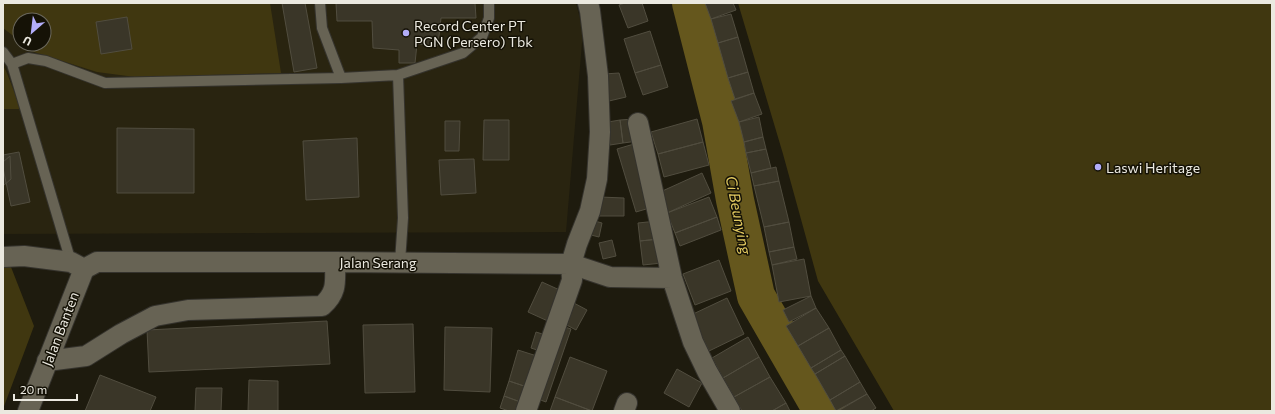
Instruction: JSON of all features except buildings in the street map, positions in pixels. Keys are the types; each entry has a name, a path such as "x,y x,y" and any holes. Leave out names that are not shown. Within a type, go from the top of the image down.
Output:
{"street":[{"path":"526,411 572,280 571,264 590,211 597,179 600,132 598,76 588,3"},
{"path":"638,123 672,278 693,342 707,371 730,411"},
{"path":"3,257 24,256 78,265"},
{"name":"Jalan Serang","path":"78,265 97,262 400,262 571,264 610,277 672,278"},
{"path":"47,361 86,356 121,334 155,316 188,310 322,306 331,298 335,283 335,262"},
{"name":"Jalan Banten","path":"28,411 47,361 78,265"}],"lane":[{"path":"320,3 322,28 341,78"},
{"path":"12,64 28,58 46,62 105,83 341,78 398,74 463,53 482,37 489,18 489,3"},
{"path":"3,52 12,64 78,265"},
{"path":"398,74 403,218 400,262"}],"shaded area":[{"path":"3,3 576,3 583,31 566,232 3,234"},
{"path":"3,3 270,3 281,73 135,77 97,72 34,52 52,52 52,12 12,12 12,35 3,28"},
{"path":"738,3 1272,3 1272,411 894,411 818,281 783,154"},
{"path":"3,66 6,71 21,109 3,109"},
{"path":"3,267 11,267 34,326 3,409"}],"waterway":[{"name":"Ci Beunying","path":"691,3 721,121 735,200 756,296 816,400 826,411"}],"place":[{"name":"Record Center PT PGN (Persero) Tbk","path":"406,33"},
{"name":"Laswi Heritage","path":"1098,167"}]}
